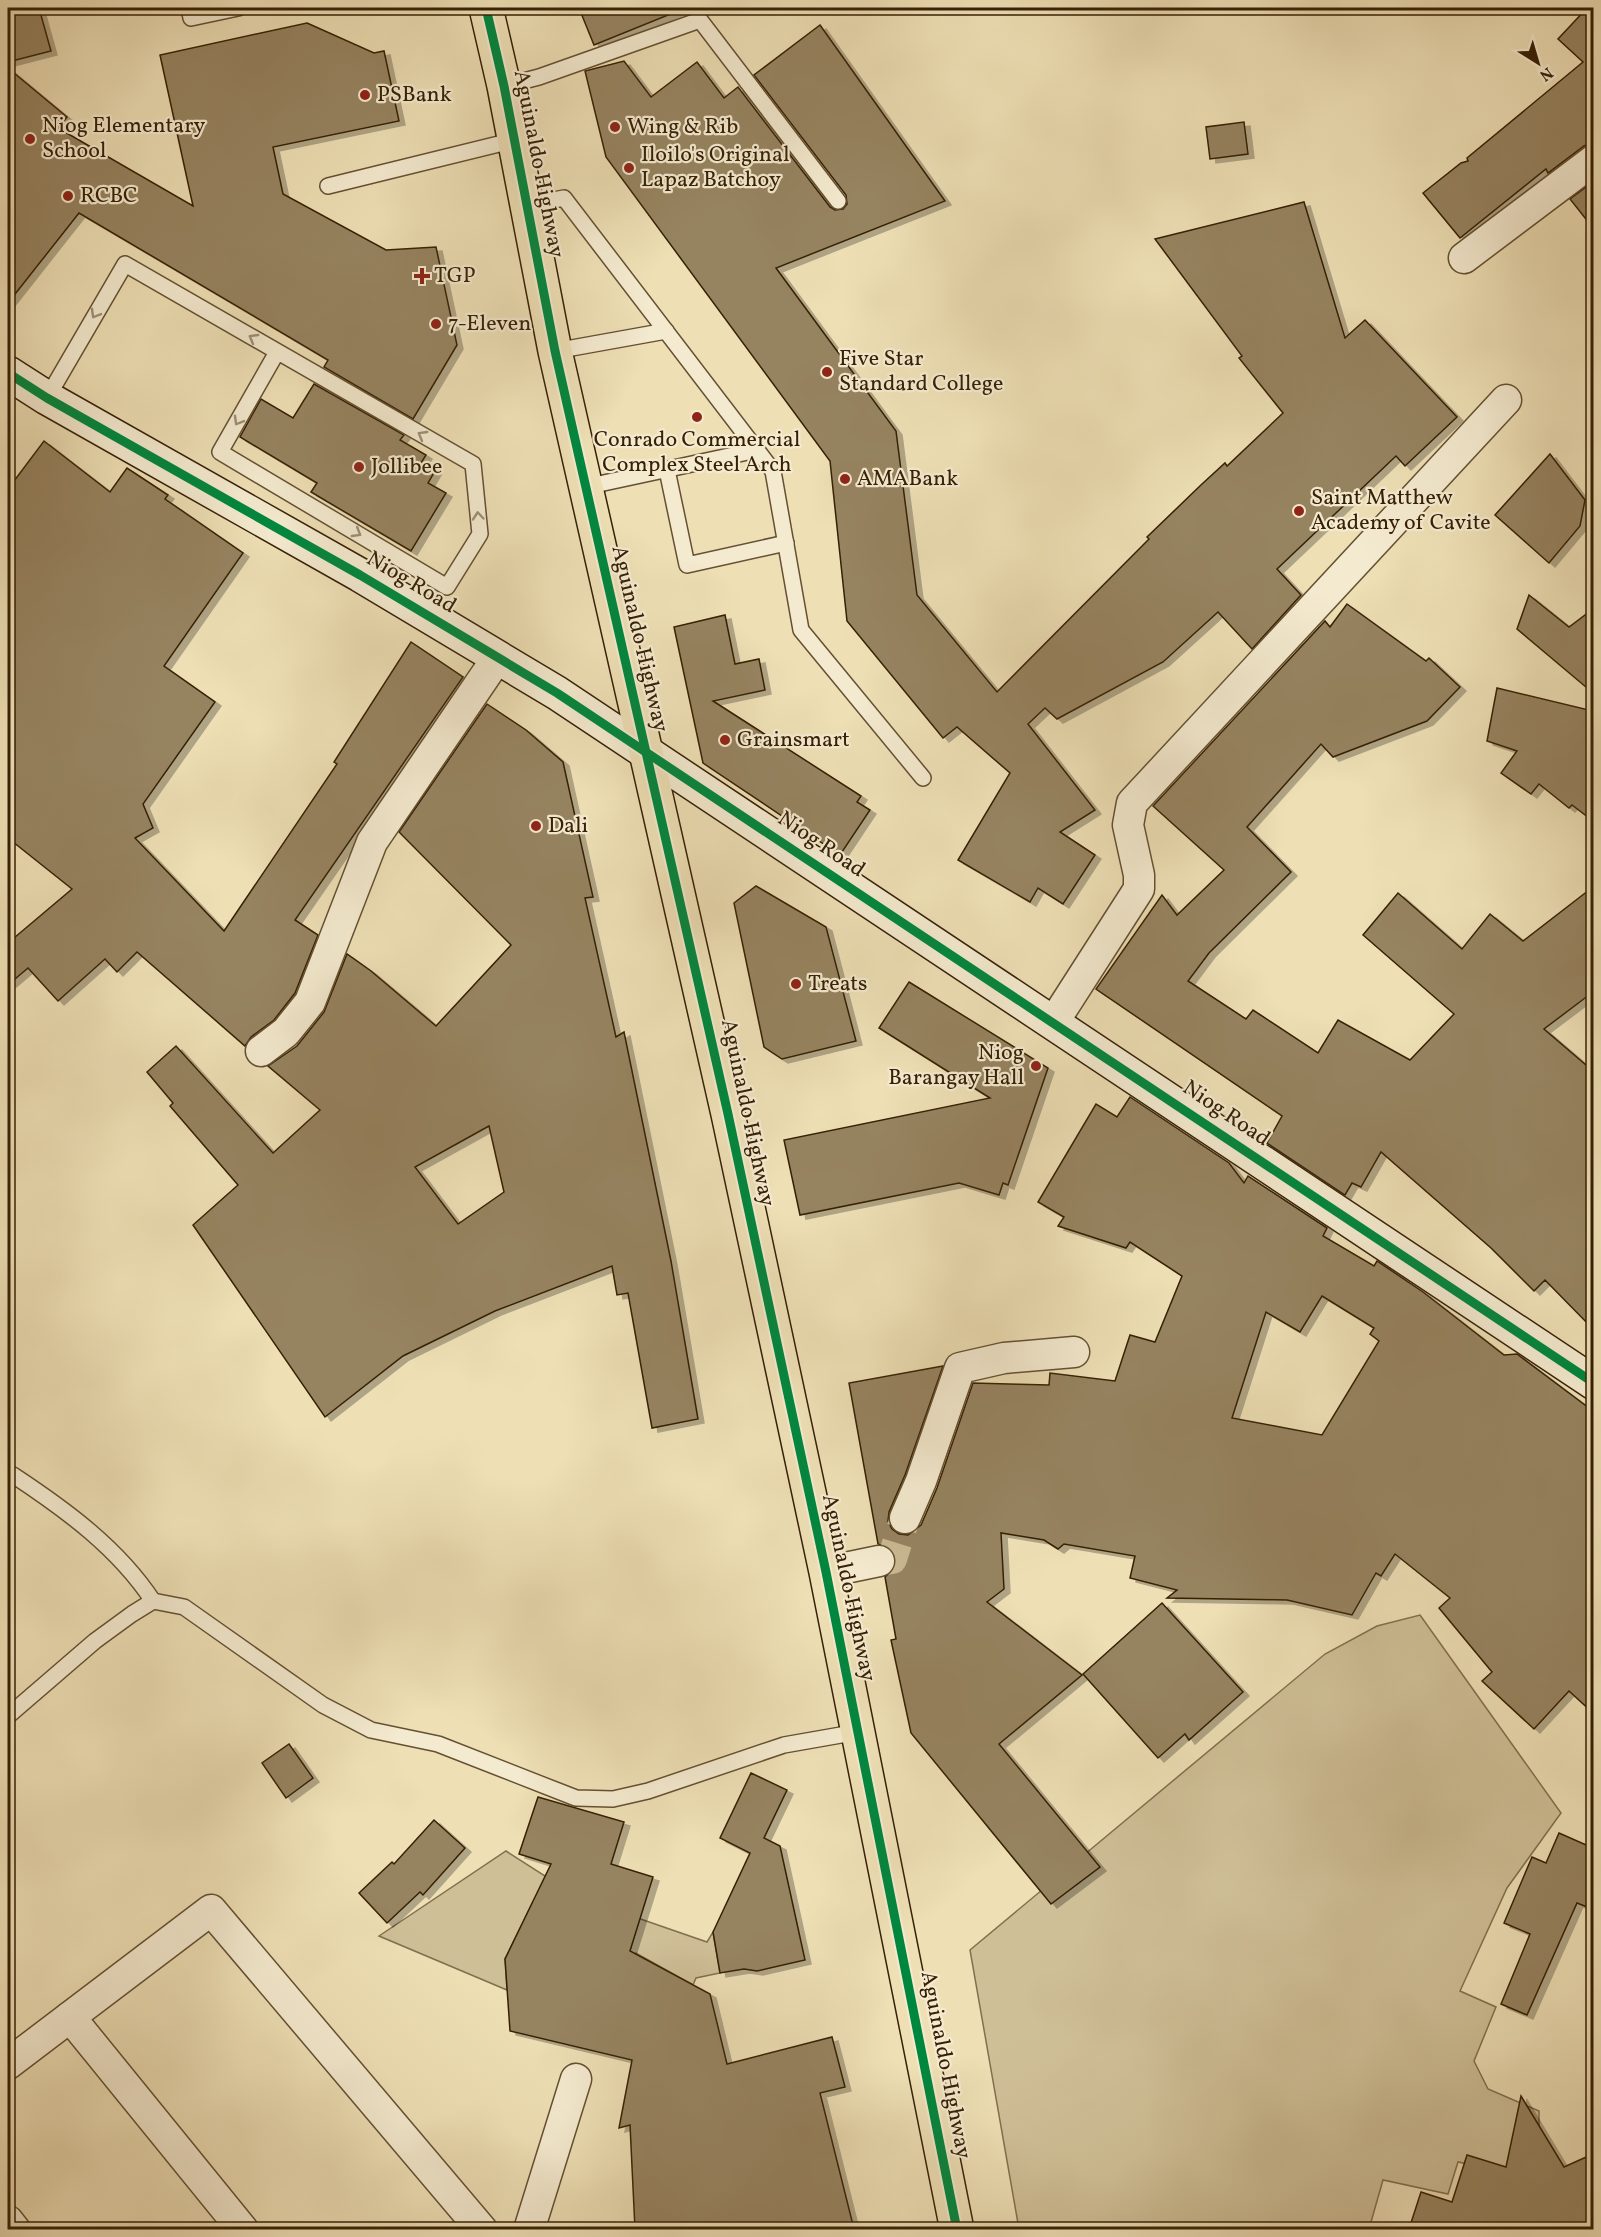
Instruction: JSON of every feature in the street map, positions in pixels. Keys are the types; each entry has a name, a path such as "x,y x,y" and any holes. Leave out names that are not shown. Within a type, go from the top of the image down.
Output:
{"highway":[{"name":"Aguinaldo Highway","path":"486,8 515,140 555,351 726,1102 826,1572 957,2229"}],"street":[{"path":"1464,258 1593,160"},
{"name":"Niog Road","path":"8,373 47,398 498,657 645,752 1593,1383"},
{"path":"1053,1023 1139,889 1139,875 1128,825 1132,803 1506,400"},
{"path":"261,1051 286,1032 310,1002 372,842 498,657"},
{"path":"905,1518 921,1481 960,1368 1004,1358 1074,1352"},
{"path":"826,1572 879,1562"},
{"path":"8,2064 211,1910 482,2229"},
{"path":"70,2017 243,2229"},
{"path":"529,2229 576,2079"},
{"path":"8,2221 15,2229"}],"lane":[{"path":"189,8 191,18 238,8"},
{"path":"504,86 539,77 700,20 838,201"},
{"path":"328,186 515,140"},
{"path":"526,205 564,198 773,471 801,630 923,778"},
{"path":"47,398 125,264 473,464 480,534 447,587 220,452 278,352"},
{"path":"555,351 666,331"},
{"path":"585,487 757,450"},
{"path":"667,470 687,565 786,543"},
{"path":"13,1475 45,1496 112,1549 137,1576 153,1601"},
{"path":"8,1716 95,1641 153,1601 184,1607 323,1704 371,1730 438,1744 576,1798 614,1799 648,1791 784,1745 858,1732"}],"shaded area":[{"path":"1420,1615 1561,1813 1507,1888 1460,1991 1496,2007 1474,2061 1488,2089 1539,2111 1539,2142 1528,2177 1458,2162 1448,2194 1383,2180 1369,2229 1019,2229 970,1950 1325,1654 1377,1626"},
{"path":"506,1851 559,1885 603,1906 707,1942 713,1932 720,1973 696,1978 693,1985 636,1953 632,1964 534,1900 505,1959 507,1990 379,1936"}],"building":[{"path":"8,8 39,8 51,51 8,62"},
{"path":"579,8 683,8 683,9 594,45"},
{"path":"1587,8 1593,8 1593,143 1584,146 1548,173 1546,169 1460,238 1423,193 1461,163 1468,161 1467,158 1583,62 1558,39"},
{"path":"307,23 374,53 384,51 399,121 273,147 283,194 386,250 436,247 457,345 413,419 324,367 328,360 79,213 8,303 8,68 67,117 58,128 193,206 160,55"},
{"path":"820,25 945,201 776,268 896,431 917,595 997,692 1149,539 1147,537 1225,463 1227,466 1283,413 1239,358 1242,356 1155,239 1304,202 1345,338 1365,320 1457,417 1405,466 1396,456 1277,569 1301,595 1252,649 1218,612 1163,662 1057,719 1045,708 1028,724 1095,810 1060,832 1095,855 1063,904 1038,888 1030,902 958,860 1010,773 957,727 943,738 847,621 830,461 606,157 585,71 624,61 651,97 697,62 724,98 738,87 830,207 835,210 843,209 847,204 846,195 754,75"},
{"path":"1244,122 1248,154 1210,159 1206,127"},
{"path":"1593,182 1593,228 1570,199"},
{"name":"Jollibee","path":"314,384 404,435 400,440 426,455 421,463 435,471 428,483 446,493 411,551 311,492 317,483 240,437 261,399 293,418"},
{"path":"44,441 110,492 127,468 168,495 165,499 243,553 164,666 215,702 143,804 153,828 135,838 224,931 337,764 334,762 411,642 463,677 295,920 318,935 295,993 274,1020 251,1037 245,1046 137,952 117,972 105,959 58,1001 28,968 8,985 8,943 72,889 8,838 8,489"},
{"path":"1550,454 1585,500 1580,526 1549,563 1495,515"},
{"path":"1529,595 1569,627 1593,609 1593,693 1517,629"},
{"path":"1347,604 1426,661 1429,658 1460,687 1427,721 1333,757 1321,744 1247,827 1291,872 1209,953 1188,981 1246,1019 1253,1010 1318,1053 1338,1020 1410,1060 1454,1014 1363,935 1398,893 1462,949 1490,914 1523,941 1593,887 1593,992 1544,1029 1593,1071 1593,1329 1545,1280 1534,1291 1491,1248 1381,1152 1361,1187 1352,1183 1345,1195 1267,1143 1282,1116 1096,989 1162,895 1177,915 1224,870 1153,806 1325,621 1330,627"},
{"path":"725,615 735,664 759,659 765,690 713,701 861,796 857,802 870,810 840,855 703,763 674,627"},
{"path":"1497,688 1593,711 1593,821 1572,805 1569,808 1539,784 1531,794 1501,773 1517,751 1487,741"},
{"path":"487,704 526,730 563,762 593,897 585,898 616,1037 624,1032 671,1261 698,1419 652,1428 628,1293 617,1295 612,1266 495,1311 403,1356 325,1417 193,1225 238,1185 170,1106 173,1103 147,1072 176,1046 273,1153 320,1110 268,1066 297,1046 324,1012 347,954 371,971 436,1026 511,945 399,832","holes":["489,1126 504,1192 458,1224 415,1167"]},
{"name":"Treats","path":"756,886 826,927 856,1041 782,1059 764,1047 734,903"},
{"path":"909,982 1048,1068 1008,1185 1003,1183 999,1195 959,1183 800,1215 784,1140 990,1098 879,1028"},
{"path":"1130,1097 1229,1163 1244,1183 1248,1176 1327,1228 1323,1236 1374,1266 1377,1261 1423,1292 1504,1355 1517,1354 1593,1411 1593,1713 1569,1691 1534,1729 1482,1681 1492,1672 1439,1608 1450,1598 1395,1554 1381,1576 1376,1573 1352,1615 1287,1600 1167,1598 1177,1590 1130,1578 1135,1556 1064,1544 1058,1549 1044,1540 1001,1533 1004,1589 987,1602 1082,1675 999,1744 1100,1867 1051,1904 911,1733 891,1640 896,1639 885,1577 895,1567 896,1558 891,1549 878,1544 849,1383 943,1366 905,1475 889,1512 888,1521 892,1529 899,1534 908,1535 921,1525 937,1488 973,1383 1049,1385 1050,1373 1115,1381 1130,1335 1155,1342 1182,1276 1130,1242 1126,1248 1058,1226 1064,1217 1038,1202 1096,1104 1117,1117","holes":["1322,1296 1374,1328 1370,1334 1379,1341 1322,1435 1232,1418 1266,1312 1300,1332"]},
{"path":"1162,1603 1243,1692 1189,1740 1185,1734 1158,1758 1083,1674"},
{"path":"289,1744 313,1778 286,1798 262,1763"},
{"path":"751,1773 787,1790 764,1838 780,1846 805,1960 757,1971 744,1969 720,1973 713,1932 750,1853 720,1838"},
{"path":"538,1797 624,1822 611,1864 653,1877 630,1951 710,1994 727,2064 832,2037 845,2087 820,2093 854,2229 635,2229 630,2125 619,2128 632,2060 510,2031 505,1959 551,1864 519,1854"},
{"path":"434,1820 465,1848 423,1895 420,1892 387,1923 359,1893 392,1862 394,1864"},
{"path":"1559,1833 1593,1848 1593,1890 1587,1907 1577,1903 1527,2015 1501,2004 1530,1934 1504,1923 1532,1857 1546,1863"},
{"path":"1521,2096 1564,2167 1593,2154 1593,2229 1409,2229 1421,2192 1452,2202 1467,2155 1506,2167"}],"tunnel":[{"path":"879,1561 892,1559 905,1518"}],"cycle path":[{"path":"486,8 504,86 555,351 728,1114 826,1572 957,2230"},
{"path":"8,373 47,398 360,575 557,693 1594,1383"}],"place":[{"name":"PSBank","path":"365,95"},
{"name":"Wing & Rib","path":"615,127"},
{"name":"Niog Elementary School","path":"30,139"},
{"name":"Iloilo's Original Lapaz Batchoy","path":"629,168"},
{"name":"RCBC","path":"68,196"},
{"name":"TGP","path":"422,276"},
{"name":"7-Eleven","path":"436,324"},
{"name":"Five Star Standard College","path":"827,372"},
{"name":"Conrado Commercial Complex Steel Arch","path":"697,417"},
{"name":"Jollibee","path":"359,467"},
{"name":"AMABank","path":"845,479"},
{"name":"Saint Matthew Academy of Cavite","path":"1299,511"},
{"name":"Grainsmart","path":"725,740"},
{"name":"Dali","path":"536,826"},
{"name":"Treats","path":"796,984"},
{"name":"Niog Barangay Hall","path":"1036,1066"}]}
